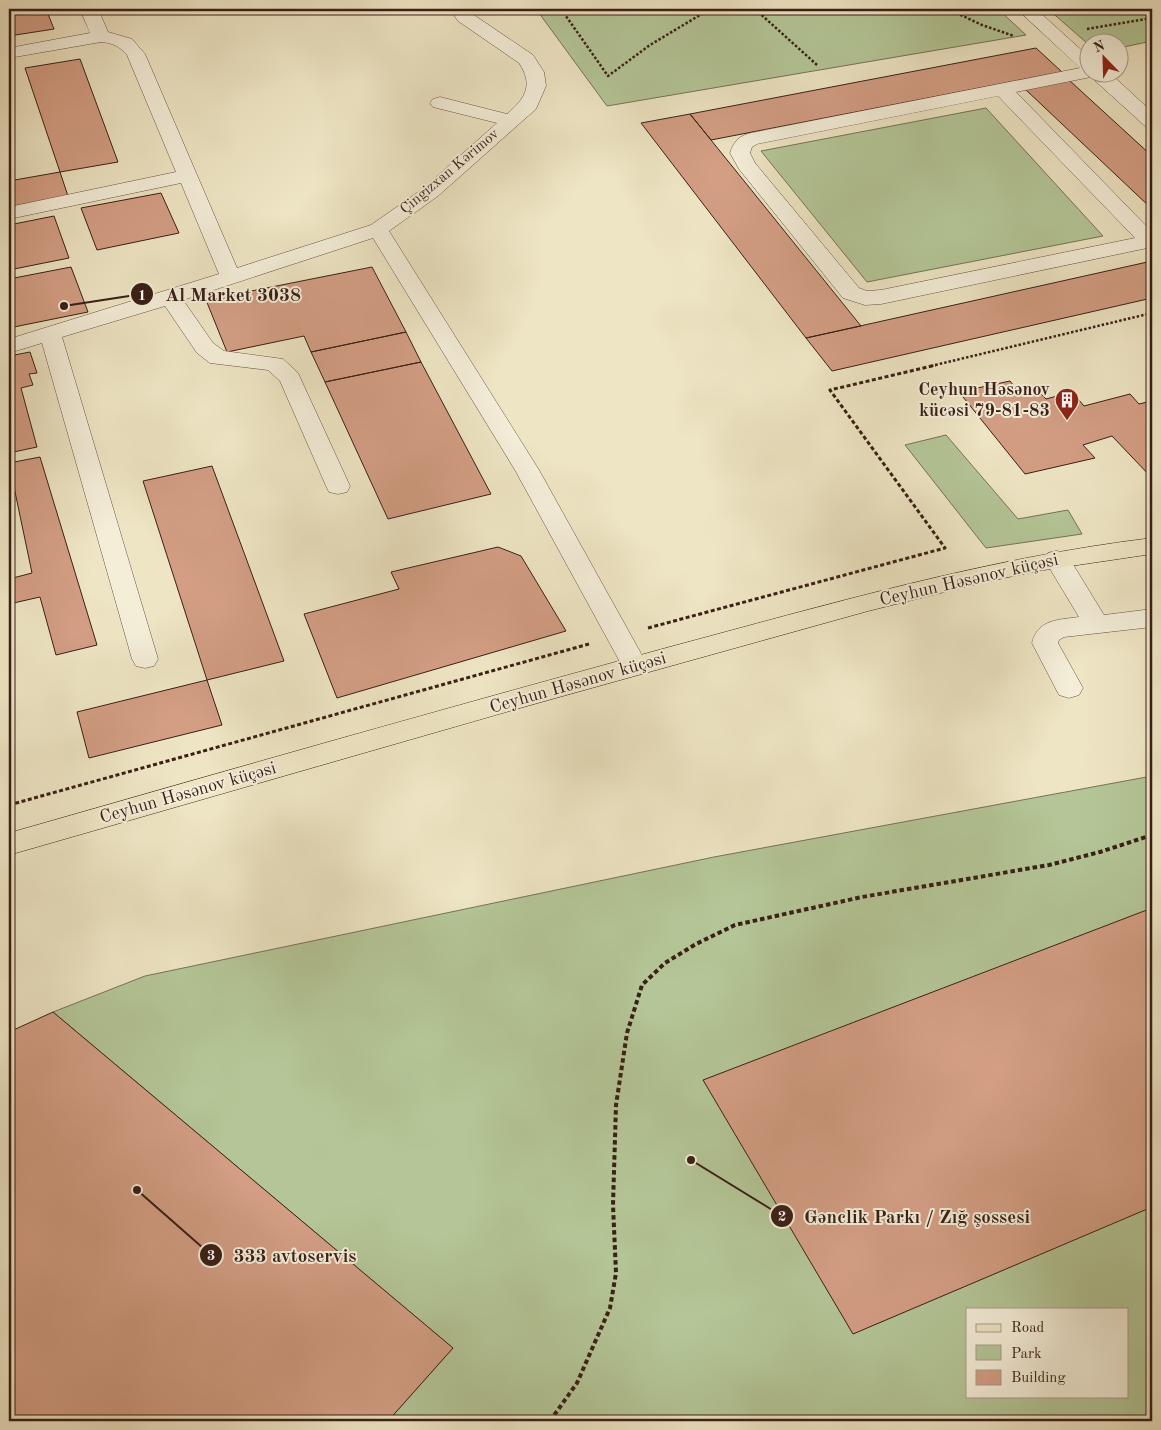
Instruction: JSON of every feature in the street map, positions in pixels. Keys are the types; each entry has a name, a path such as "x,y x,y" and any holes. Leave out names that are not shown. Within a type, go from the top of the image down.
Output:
{"main road":[{"name":"Ceyhun Həsənov küçəsi","path":"9,844 636,666 917,590 1057,559 1152,546"}],"street":[{"path":"89,9 101,37"},
{"name":"Çingizxan Kərimov","path":"9,346 231,278 378,229 431,192 529,105 537,86 535,72 526,59 464,17 459,9"},
{"path":"1026,9 1078,56"},
{"path":"9,53 101,37 116,37 128,42 136,54 231,278"},
{"path":"1078,74 751,139 742,144 740,153 746,165 851,293 864,298 881,297 1151,241"},
{"path":"1108,82 1152,122"},
{"path":"1002,90 1151,241"},
{"path":"1132,104 1152,100"},
{"path":"440,103 511,121"},
{"path":"9,213 187,176"},
{"path":"378,229 527,470 636,666"},
{"path":"170,297 205,348 218,358 275,364 290,378 338,486"},
{"path":"50,333 144,659"},
{"path":"1057,559 1097,625"},
{"path":"1069,688 1046,643 1047,634 1058,629 1152,618"}],"path":[{"path":"561,9 608,76 650,45 710,9"},
{"path":"755,9 816,65"},
{"path":"948,9 982,25 1015,36"},
{"path":"1083,29 1152,18"},
{"path":"9,805 618,636 945,548 830,390 1152,313"},
{"path":"550,1421 577,1383 610,1308 616,1273 613,1205 616,1105 627,1033 642,985 666,962 696,944 735,925 787,912 853,899 1049,865 1100,852 1152,835"}],"green space":[{"path":"536,9 998,9 1026,35 607,106"},
{"path":"1048,9 1152,9 1152,41 1128,46 1128,32 1078,32 1078,35"},
{"path":"986,108 1103,236 867,282 761,151"},
{"path":"946,435 1018,519 1068,510 1082,534 986,548 905,445"},
{"path":"1152,776 1152,1421 388,1421 453,1348 53,1012 145,976 714,857"}],"building":[{"path":"9,9 46,9 54,29 9,36"},
{"path":"1036,48 1062,72 711,140 690,114"},
{"path":"80,59 118,162 60,172 25,68"},
{"path":"1069,80 1152,156 1152,209 1025,89"},
{"path":"690,114 861,326 806,338 641,123"},
{"path":"60,172 68,196 9,207 9,181"},
{"path":"161,193 179,233 97,250 81,208"},
{"path":"54,216 69,258 9,270 9,225"},
{"path":"1152,261 1152,298 832,371 806,338"},
{"path":"71,267 88,312 9,328 9,279"},
{"path":"372,267 406,332 311,352 304,336 227,352 206,300"},
{"path":"406,332 421,362 325,382 311,352"},
{"path":"30,352 37,373 29,374 33,385 21,388 37,447 9,453 9,356"},
{"path":"421,362 491,494 388,519 325,382"},
{"name":"Ceyhun Həsənov kücəsi 79-81-83","path":"1010,381 1019,392 1035,388 1046,399 1072,392 1084,406 1130,394 1139,404 1152,401 1152,478 1112,436 1083,445 1095,458 1025,474 959,392"},
{"path":"40,457 97,645 56,655 40,597 9,604 9,579 32,573 9,463"},
{"path":"212,466 284,661 207,680 143,481"},
{"path":"498,547 521,556 566,631 337,698 304,614 399,589 391,572"},
{"path":"207,680 222,725 89,758 77,712"},
{"path":"1152,908 1152,1207 853,1334 703,1080"},
{"path":"53,1012 453,1348 388,1421 9,1421 9,1032"}],"place":[{"name":"Al Market 3038","path":"64,306"},
{"name":"Ceyhun Həsənov kücəsi 79-81-83","path":"1067,421"},
{"name":"Gənclik Parkı / Zığ şossesi","path":"691,1160"},
{"name":"333 avtoservis","path":"137,1190"}]}
